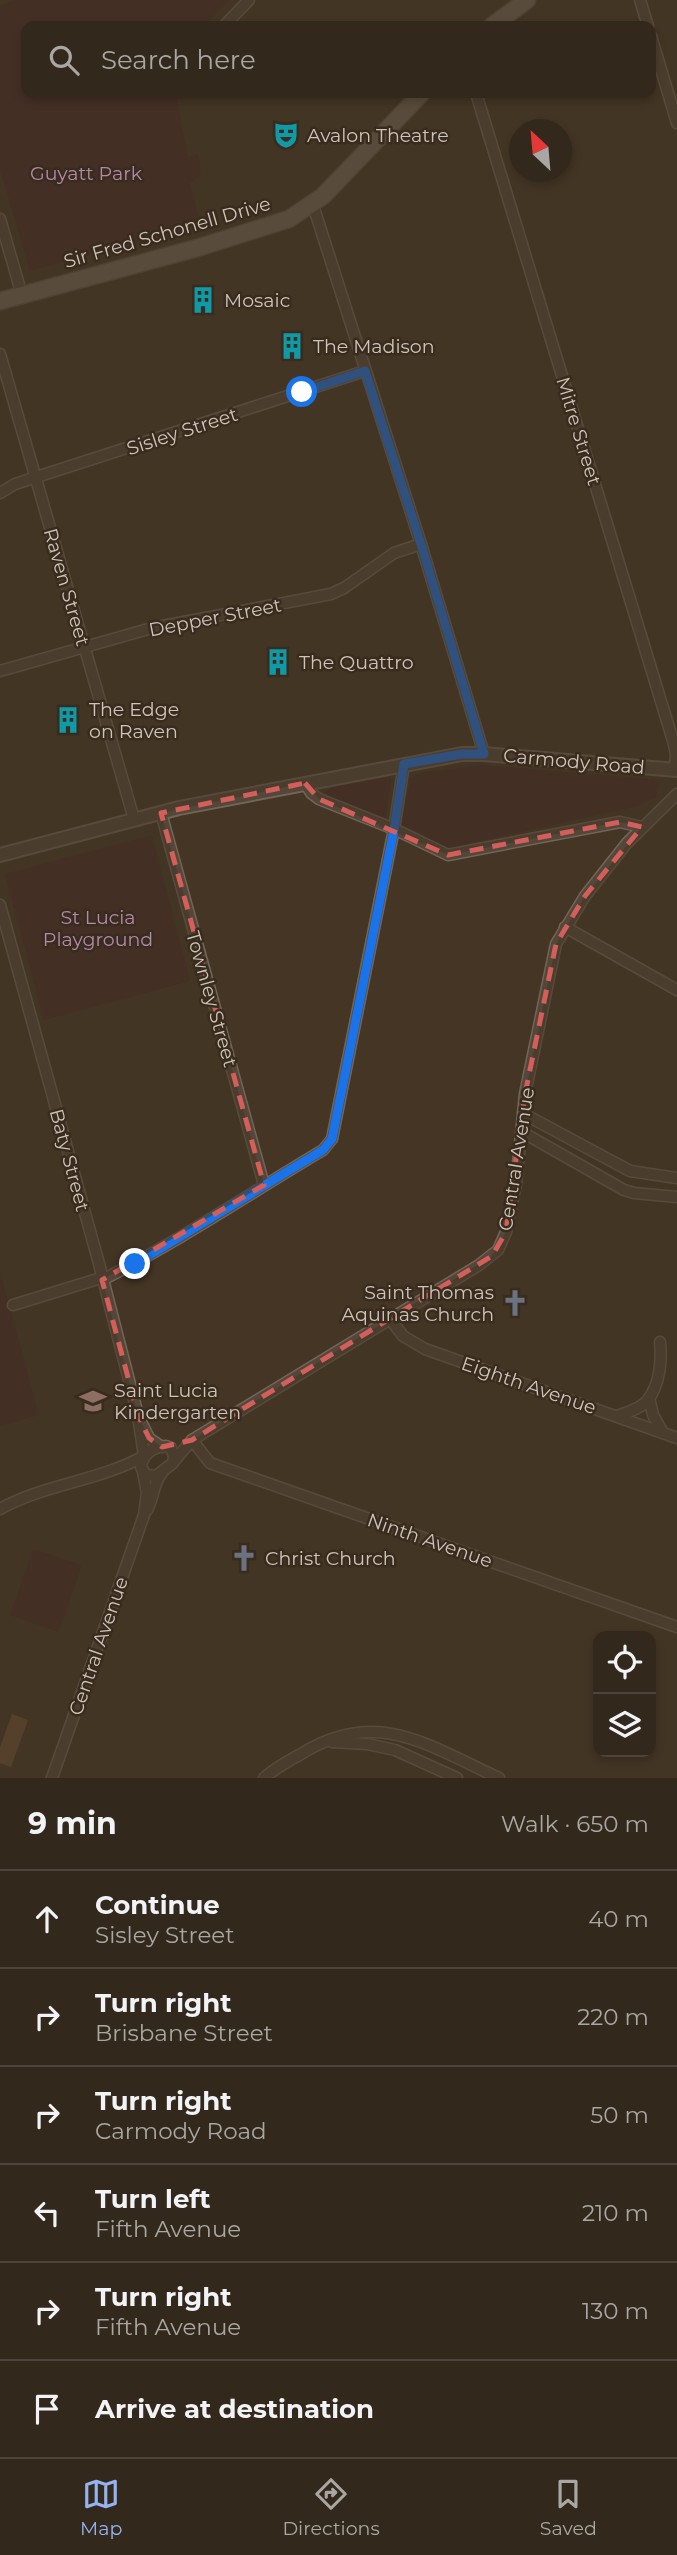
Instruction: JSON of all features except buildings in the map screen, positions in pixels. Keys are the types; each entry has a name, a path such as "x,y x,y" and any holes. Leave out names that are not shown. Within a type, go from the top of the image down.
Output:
{"main road":[{"path":"499,21 526,0"},
{"name":"Sir Fred Schonell Drive","path":"0,301 262,229 289,219 313,205 417,98"}],"street":[{"path":"229,21 249,0"},
{"path":"640,0 646,21"},
{"path":"656,53 677,123"},
{"name":"Mitre Street","path":"479,98 674,744 676,769"},
{"path":"313,205 421,544 484,754"},
{"path":"0,219 23,295"},
{"name":"Raven Street","path":"0,354 134,819"},
{"name":"Sisley Street","path":"0,493 15,484 365,371"},
{"name":"Depper Street","path":"0,671 152,628 331,594 394,553 421,544"},
{"name":"Carmody Road","path":"0,855 161,813 462,754 676,769"},
{"path":"13,1305 101,1279 141,1260 323,1150 332,1139 394,830 404,764"},
{"path":"305,783 319,799 448,856 620,822 642,827"},
{"name":"Central Avenue","path":"52,1778 89,1667 162,1473 192,1440 391,1320 488,1259 500,1247 505,1237 514,1194 526,1094 556,944 585,895 642,827 677,794"},
{"name":"Townley Street","path":"161,813 264,1185"},
{"name":"Baty Street","path":"0,905 138,1415 144,1456"},
{"path":"565,927 677,990"},
{"path":"524,1114 630,1171 677,1178"},
{"path":"522,1132 624,1190 677,1197"},
{"name":"Eighth Avenue","path":"391,1320 404,1338 425,1349 677,1438"},
{"path":"617,1416 638,1408 649,1398 661,1365 660,1342"},
{"path":"649,1398 653,1415 663,1433"},
{"name":"Baty Street","path":"138,1415 149,1438 164,1446"},
{"name":"Central Avenue","path":"144,1515 147,1493 141,1465 144,1456 164,1446 192,1440"},
{"name":"Ninth Avenue","path":"192,1440 210,1462 677,1627"},
{"path":"164,1446 172,1450 174,1461"},
{"path":"0,1509 16,1500 105,1473 144,1456"},
{"path":"105,1473 143,1472 153,1477 162,1473"},
{"path":"0,1501 16,1500"},
{"path":"264,1778 321,1741 369,1730 405,1735 499,1778"},
{"path":"321,1741 367,1744 395,1750 457,1778"}],"highlighted area":[{"path":"305,783 319,799 448,855 620,822 642,827 585,896 556,944 525,1094 506,1232 492,1256 192,1440 162,1447 149,1438 138,1415 102,1280 264,1185 161,813"}],"green space":[{"name":"Guyatt Park","path":"14,0 230,0 209,21 21,21 21,98 186,98 177,100 188,157 198,154 201,171 199,177 190,183 200,224 30,271 0,169 0,6"},
{"path":"483,765 660,780 656,797 637,806 449,848 401,824 411,778 423,772"},
{"path":"391,777 386,818 323,793 333,787"},
{"name":"St Lucia Playground","path":"152,835 190,981 44,1020 5,874"},
{"path":"0,1271 39,1415 0,1426"},
{"path":"33,1549 82,1565 59,1632 10,1615"}],"shaded area":[{"path":"12,1714 28,1720 11,1767 0,1763 0,1747"}],"place":[{"name":"Avalon Theatre","path":"286,135"},
{"name":"Mosaic","path":"203,300"},
{"name":"The Madison","path":"292,346"},
{"name":"The Quattro","path":"278,662"},
{"name":"The Edge on Raven","path":"68,720"},
{"name":"Saint Thomas Aquinas Church","path":"515,1303"},
{"name":"Saint Lucia Kindergarten","path":"93,1401"},
{"name":"Christ Church","path":"244,1558"}],"route":[{"path":"135,1264 323,1150 332,1139 394,830 404,764 462,754 484,754 421,544 365,371 302,392"}]}
